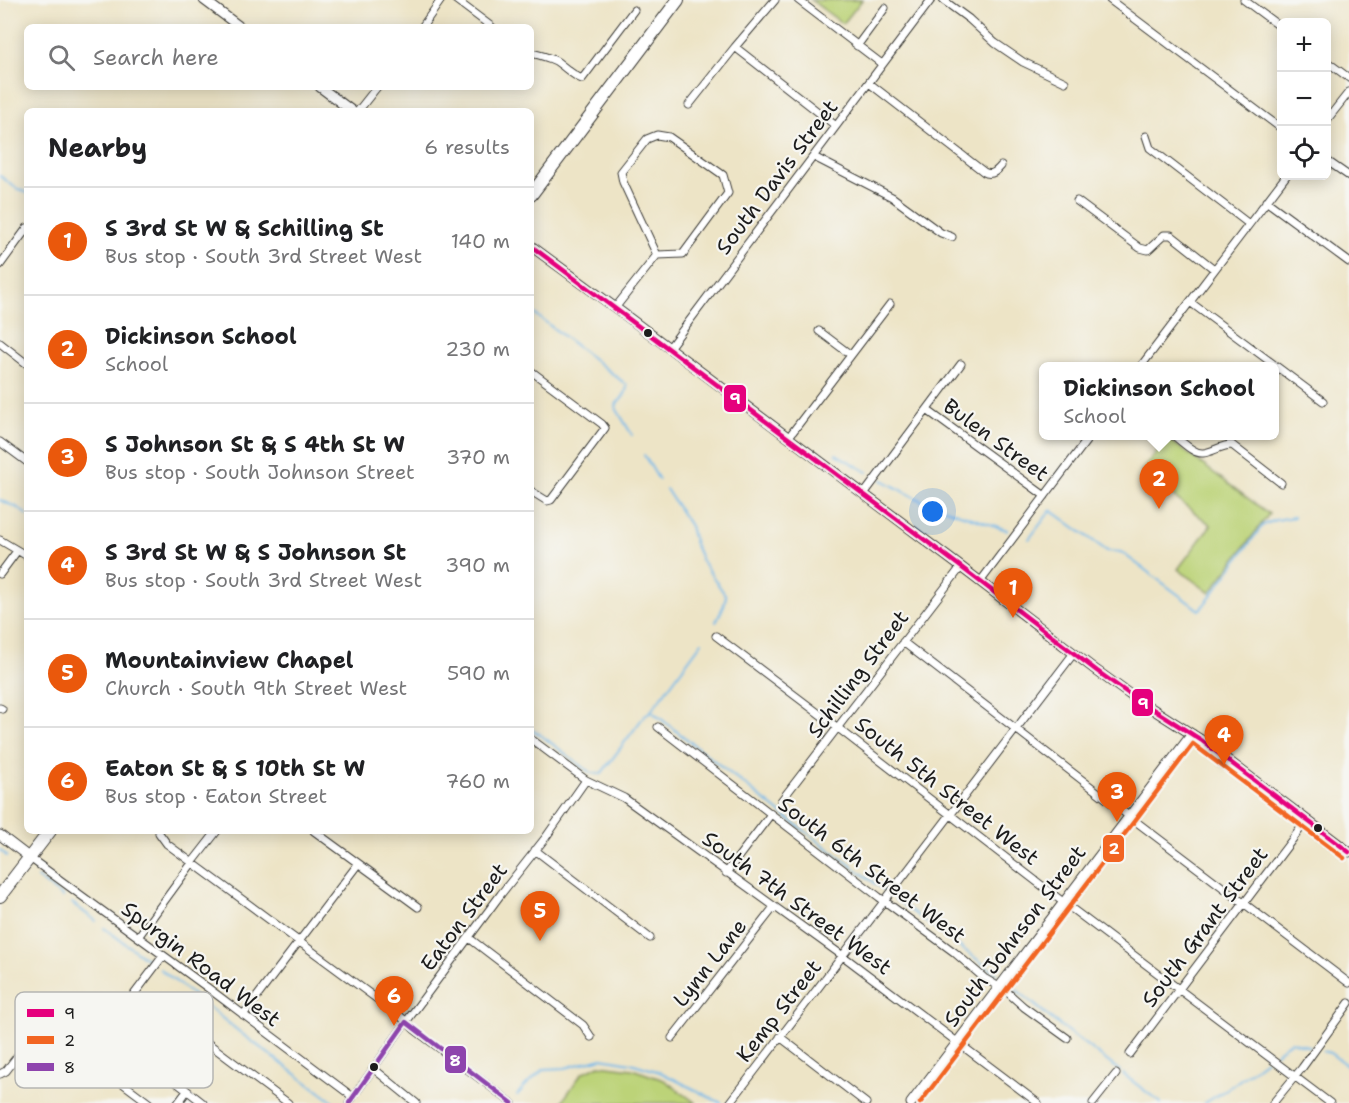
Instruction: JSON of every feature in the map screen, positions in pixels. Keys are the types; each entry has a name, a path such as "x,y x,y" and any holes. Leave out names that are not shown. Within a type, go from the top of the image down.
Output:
{"highway":[{"path":"534,191 674,5"},
{"path":"0,896 48,834"}],"main road":[{"path":"204,0 236,24"},
{"path":"324,90 348,108"},
{"path":"534,248 1129,694 1192,734 1349,852"},
{"name":"South Johnson Street","path":"912,1103 1192,734"},
{"path":"0,835 30,858"}],"street":[{"path":"424,24 441,0"},
{"path":"456,0 488,24"},
{"path":"689,105 775,0"},
{"path":"798,0 882,64"},
{"name":"South Davis Street","path":"669,348 931,0"},
{"path":"943,0 1023,63 1065,82"},
{"path":"1110,0 1277,126"},
{"path":"1244,0 1277,25"},
{"path":"857,46 885,8"},
{"path":"534,54 557,62 582,79 634,10"},
{"path":"735,47 836,126"},
{"path":"1331,65 1349,78"},
{"path":"869,83 984,172 993,173 1001,166"},
{"path":"360,108 374,90"},
{"path":"1331,115 1349,92"},
{"path":"615,308 657,255 683,254 728,193 723,174 669,138 657,135 646,139 621,172 623,182 657,255"},
{"path":"1146,136 1150,148 1249,224"},
{"path":"813,157 892,197 941,233 952,237"},
{"path":"1331,163 1349,176"},
{"path":"1144,362 1283,180"},
{"path":"1077,201 1140,248 1148,250 1164,235 1171,235 1214,270"},
{"path":"1266,201 1349,262"},
{"path":"0,265 24,232"},
{"path":"1190,302 1271,362"},
{"path":"788,438 890,304"},
{"path":"819,331 851,355"},
{"path":"0,343 24,361"},
{"path":"864,494 961,364"},
{"path":"1279,368 1323,401"},
{"path":"534,373 602,424 604,428 551,500 547,501 534,493"},
{"name":"Bulen Street","path":"927,410 1045,496"},
{"path":"981,582 1086,440"},
{"path":"1180,440 1195,452 1202,453 1225,445 1232,445 1281,483"},
{"path":"0,442 24,460"},
{"path":"0,540 24,554"},
{"path":"0,574 17,551"},
{"name":"Schilling Street","path":"781,801 961,567"},
{"name":"South 5th Street West","path":"716,636 1330,1103"},
{"path":"903,642 1349,984"},
{"name":"Kemp Street","path":"730,1103 1074,653"},
{"name":"South 6th Street West","path":"658,727 945,945 984,978 1066,1038"},
{"name":"South 7th Street West","path":"534,741 586,780 624,798 843,956 1038,1103"},
{"name":"Eaton Street","path":"351,1100 406,1022 586,780"},
{"path":"726,873 771,814"},
{"name":"South Grant Street","path":"1130,1054 1307,820"},
{"path":"160,834 167,844 512,1103"},
{"path":"138,937 216,834"},
{"path":"318,834 418,908"},
{"path":"535,850 650,938"},
{"name":"Spurgin Road West","path":"30,858 212,992"},
{"path":"243,1015 358,864"},
{"name":"Lynn Lane","path":"672,1038 774,907"},
{"path":"468,938 583,1024 591,1037"},
{"path":"136,992 163,956"},
{"name":"Spurgin Road West","path":"213,993 351,1100"},
{"path":"1273,1103 1349,1003"},
{"path":"780,1037 866,1103"},
{"path":"213,1047 288,1103"},
{"path":"0,1074 6,1071 15,1059"},
{"path":"374,1069 416,1103"},
{"path":"1093,1103 1116,1074"},
{"path":"129,1088 149,1103"},
{"path":"183,1088 203,1103"},
{"path":"178,1103 184,1095"}],"green space":[{"path":"811,0 862,0 843,24"},
{"path":"1165,440 1170,440 1269,514 1210,593 1178,569 1211,525 1141,472"},
{"path":"599,1065 632,1069 664,1080 696,1103 561,1103 582,1073"}],"waterway":[{"path":"0,176 24,192"},
{"path":"534,313 627,385 625,395 617,403 616,408 632,435"},
{"path":"836,454 867,472"},
{"path":"644,455 659,480"},
{"path":"882,480 922,501 1007,530"},
{"path":"666,489 690,526 702,561 726,596 716,622"},
{"path":"0,500 24,513"},
{"path":"1029,539 1051,510 1107,551 1121,552 1199,610 1263,525 1294,517"},
{"path":"651,711 702,642"},
{"path":"534,731 591,773 601,774 645,715 651,711 778,811 884,890"},
{"path":"0,850 7,856"},
{"path":"37,878 63,897"},
{"path":"895,899 997,974"},
{"path":"72,903 96,921"},
{"path":"104,928 152,963"},
{"path":"160,969 189,992"},
{"path":"1012,986 1120,1071"},
{"path":"213,1011 335,1103"},
{"path":"1276,1053 1291,1041 1310,1047"},
{"path":"1322,1051 1330,1053 1349,1067"},
{"path":"517,1095 544,1069 565,1068 602,1058 631,1063 660,1072 721,1103"},
{"path":"1205,1103 1266,1060"},
{"path":"1123,1074 1161,1103"}],"transit line":[{"name":"9","path":"534,248 1097,671 1201,740 1349,852"},
{"name":"2","path":"920,1103 1193,744 1344,858"},
{"name":"8","path":"349,1103 406,1022 512,1103"}],"place":[{"name":"Dickinson School","path":"1159,509"},
{"name":"S 3rd St W & Schilling St","path":"1013,618"},
{"name":"S 3rd St W & S Johnson St","path":"1224,765"},
{"name":"S Johnson St & S 4th St W","path":"1117,822"},
{"name":"Mountainview Chapel","path":"540,941"},
{"name":"Eaton St & S 10th St W","path":"394,1026"}]}
